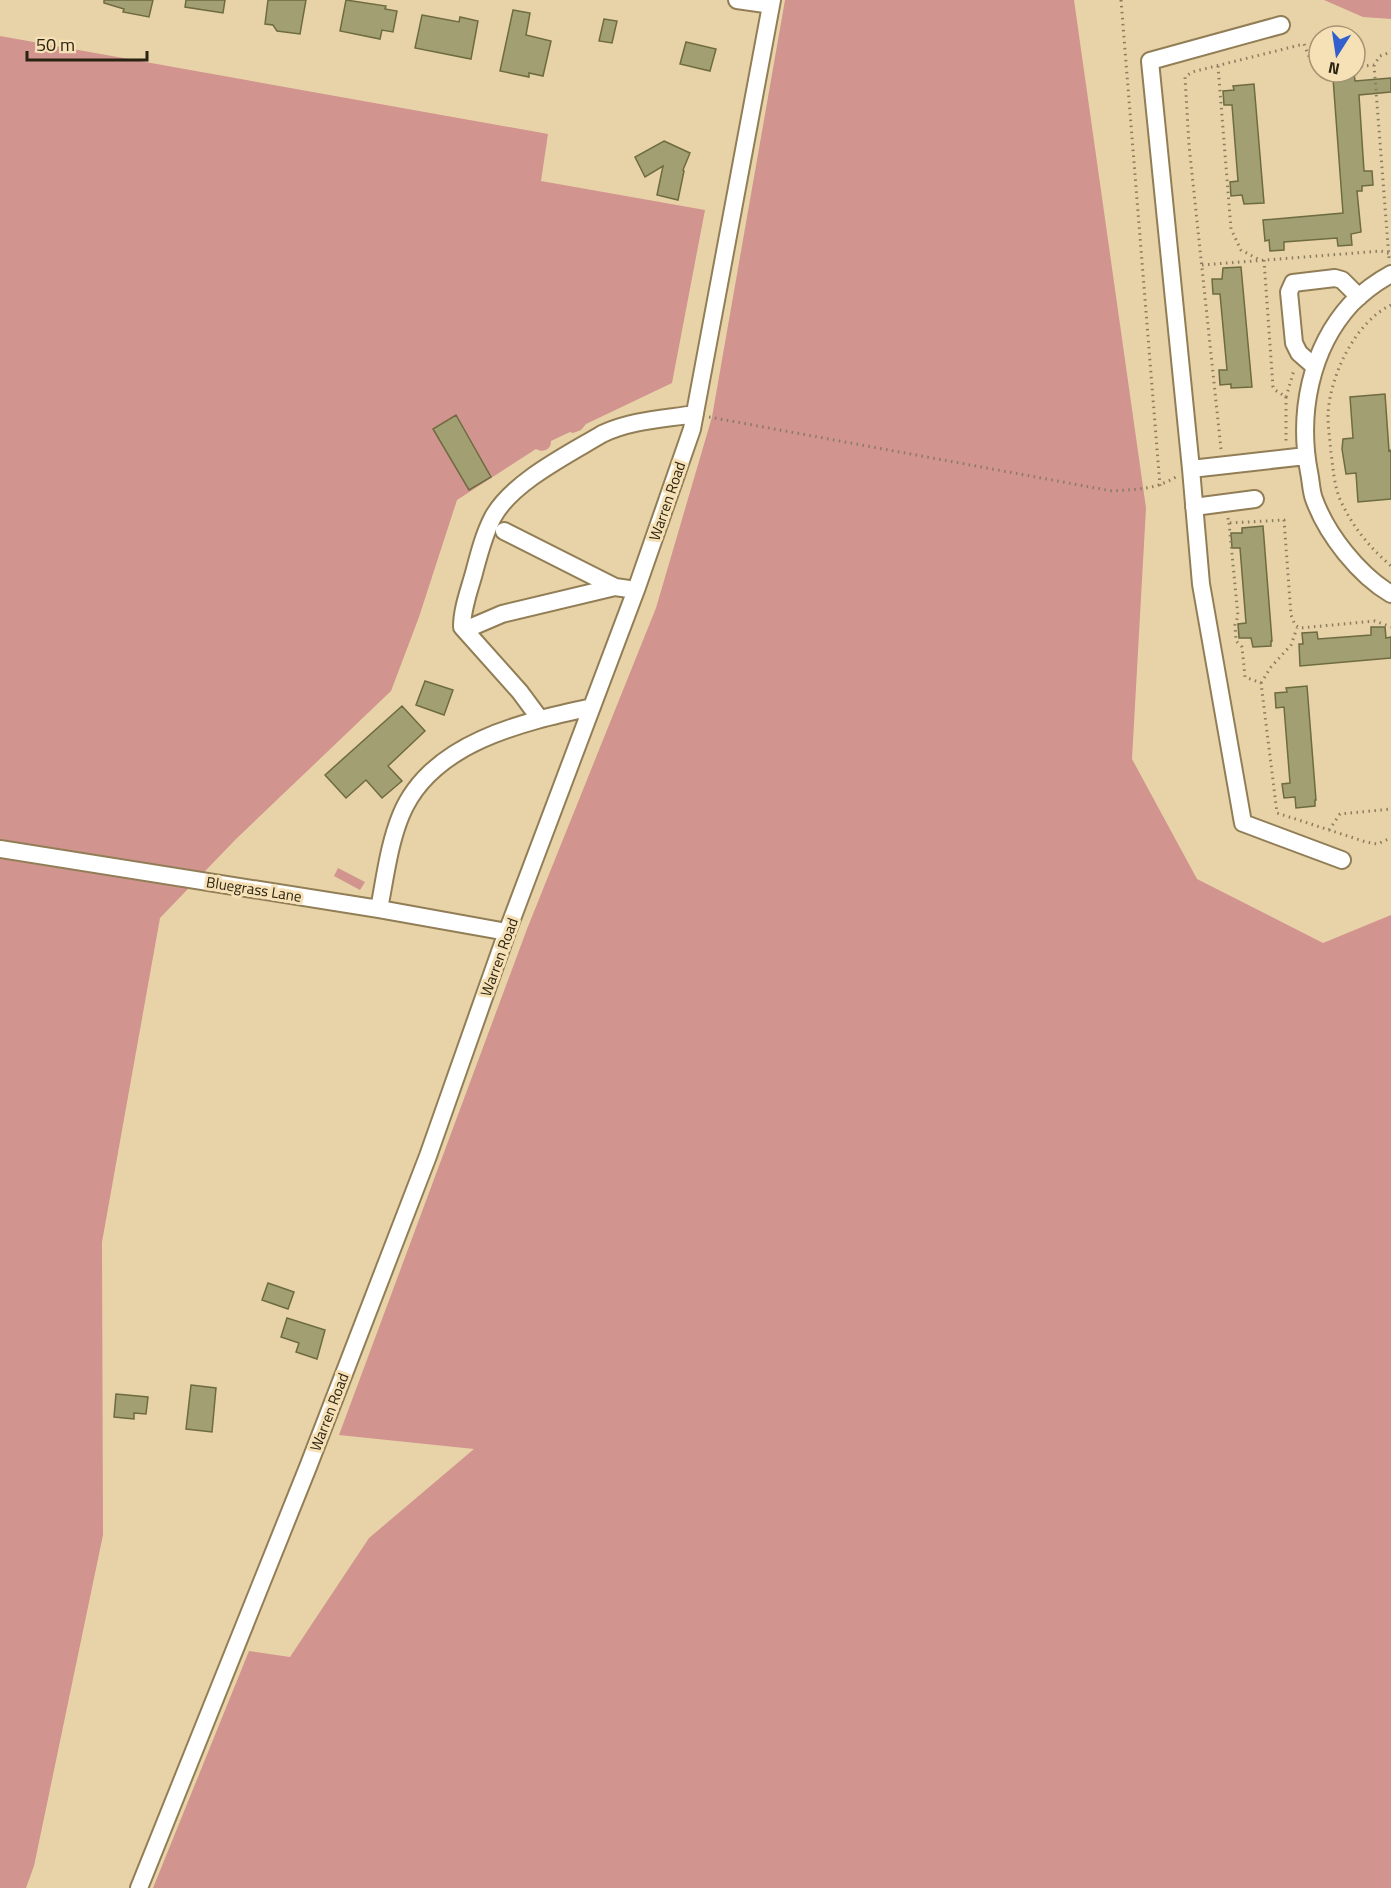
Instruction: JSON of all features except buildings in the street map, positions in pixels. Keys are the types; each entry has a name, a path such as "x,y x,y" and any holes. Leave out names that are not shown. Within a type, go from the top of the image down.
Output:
{"street":[{"path":"737,0 772,3"},
{"name":"Warren Road","path":"139,1888 308,1467 428,1156 507,932 636,590 692,429 772,3"},
{"path":"1281,25 1150,61 1201,584 1243,823 1342,860"},
{"path":"1390,268 1350,305 1329,334 1315,367 1306,402 1306,456 1314,499 1338,543 1361,571 1391,594"},
{"path":"1315,367 1299,353 1294,343 1289,292 1293,283 1335,278 1342,280 1359,297"},
{"path":"540,719 520,692 462,627 463,612 494,515 509,495 526,482 602,434 637,422 695,414"},
{"path":"1191,469 1306,456"},
{"path":"1194,507 1255,499"},
{"path":"504,531 615,587 636,590"},
{"path":"474,626 502,614 615,587"},
{"path":"379,909 392,842 401,814 416,788 435,766 480,740 540,719 592,707"},
{"name":"Bluegrass Lane","path":"0,849 379,909 507,932"}],"path":[{"path":"695,414 1112,491 1150,489 1160,486 1121,0"},
{"path":"1222,466 1184,82 1186,74 1304,44 1307,52"},
{"path":"1390,268 1374,65 1380,56 1391,52"},
{"path":"1367,66 1374,65"},
{"path":"1218,66 1231,229 1241,250 1262,260"},
{"path":"1202,265 1381,251 1390,253"},
{"path":"1262,260 1273,387 1286,397"},
{"path":"1391,305 1383,309 1359,332 1333,385 1328,415 1334,478 1338,495 1360,535 1391,566"},
{"path":"1281,448 1286,443 1286,397 1299,353"},
{"path":"1226,501 1238,616 1235,625 1236,641 1242,646 1245,677 1262,683"},
{"path":"1229,524 1284,520 1292,615 1297,627"},
{"path":"1297,627 1376,621 1391,627"},
{"path":"1297,627 1291,645 1271,667 1262,683 1277,813 1369,843 1377,844 1391,838"},
{"path":"1329,830 1340,814 1391,809"}],"shaded area":[{"path":"785,0 1074,0 1146,508 1132,759 1197,879 1323,943 1391,915 1391,1888 153,1888 249,1651 290,1657 369,1538 474,1449 339,1435 527,929 656,608 712,417"},
{"path":"1324,0 1391,0 1391,19 1363,17"},
{"path":"0,36 548,134 541,181 705,210 672,383 586,424 581,430 570,432 551,441 550,447 546,450 536,449 457,500 419,617 391,691 236,839 160,918 102,1242 103,1535 34,1866 26,1888 0,1888"},
{"path":"338,868 365,882 360,890 334,876"}]}
